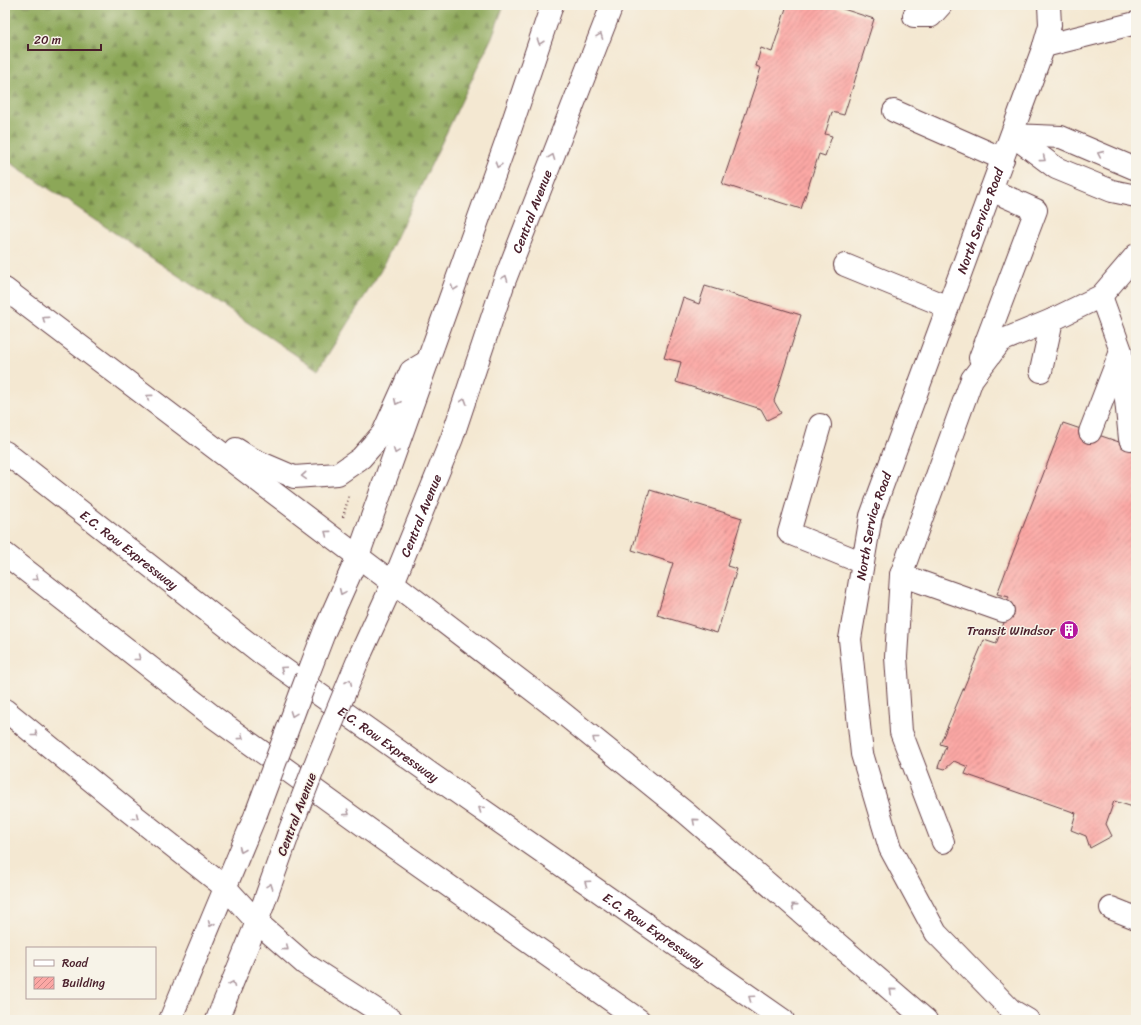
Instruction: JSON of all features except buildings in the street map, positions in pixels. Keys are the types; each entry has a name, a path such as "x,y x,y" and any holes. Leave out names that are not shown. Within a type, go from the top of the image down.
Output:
{"main road":[{"path":"170,1020 256,814 325,630 358,556 506,142 552,5"},
{"name":"Central Avenue","path":"218,1020 257,922 318,756 361,653 393,583 452,438 504,282 612,5"},
{"path":"914,16 932,16 942,5"},
{"name":"North Service Road","path":"1028,1020 1011,1010 936,932 890,848 862,754 850,639 871,516 1044,46 1050,25 1049,5"},
{"path":"1044,46 1136,23"},
{"path":"894,111 1003,159"},
{"path":"1012,135 1061,137 1136,170"},
{"path":"1012,135 1056,168 1112,191 1136,196"},
{"path":"943,842 901,732 896,657 901,575 972,379 1036,210 991,190"},
{"path":"972,379 1001,341 1052,320 1101,296 1136,255"},
{"path":"845,265 948,307"},
{"path":"5,289 560,711 680,808 926,1020"},
{"path":"1101,296 1122,351 1130,439"},
{"path":"1041,371 1052,320"},
{"path":"1090,432 1122,351"},
{"path":"180,421 209,432 252,460 294,477 338,474 361,458 383,433 411,372 428,361"},
{"path":"820,425 789,533 863,564"},
{"name":"E.C. Row Expressway","path":"5,452 261,653 437,779 783,1020"},
{"path":"5,554 215,718 388,843 639,1020"},
{"path":"901,575 1003,611"},
{"path":"5,710 226,888 257,922 305,964 392,1020"},
{"path":"1111,908 1136,918"}],"path":[{"path":"341,522 350,492"}],"green space":[{"path":"5,5 504,5 492,37 380,272 318,370 5,159"}],"place":[{"name":"Transit Windsor","path":"1069,630"}]}
